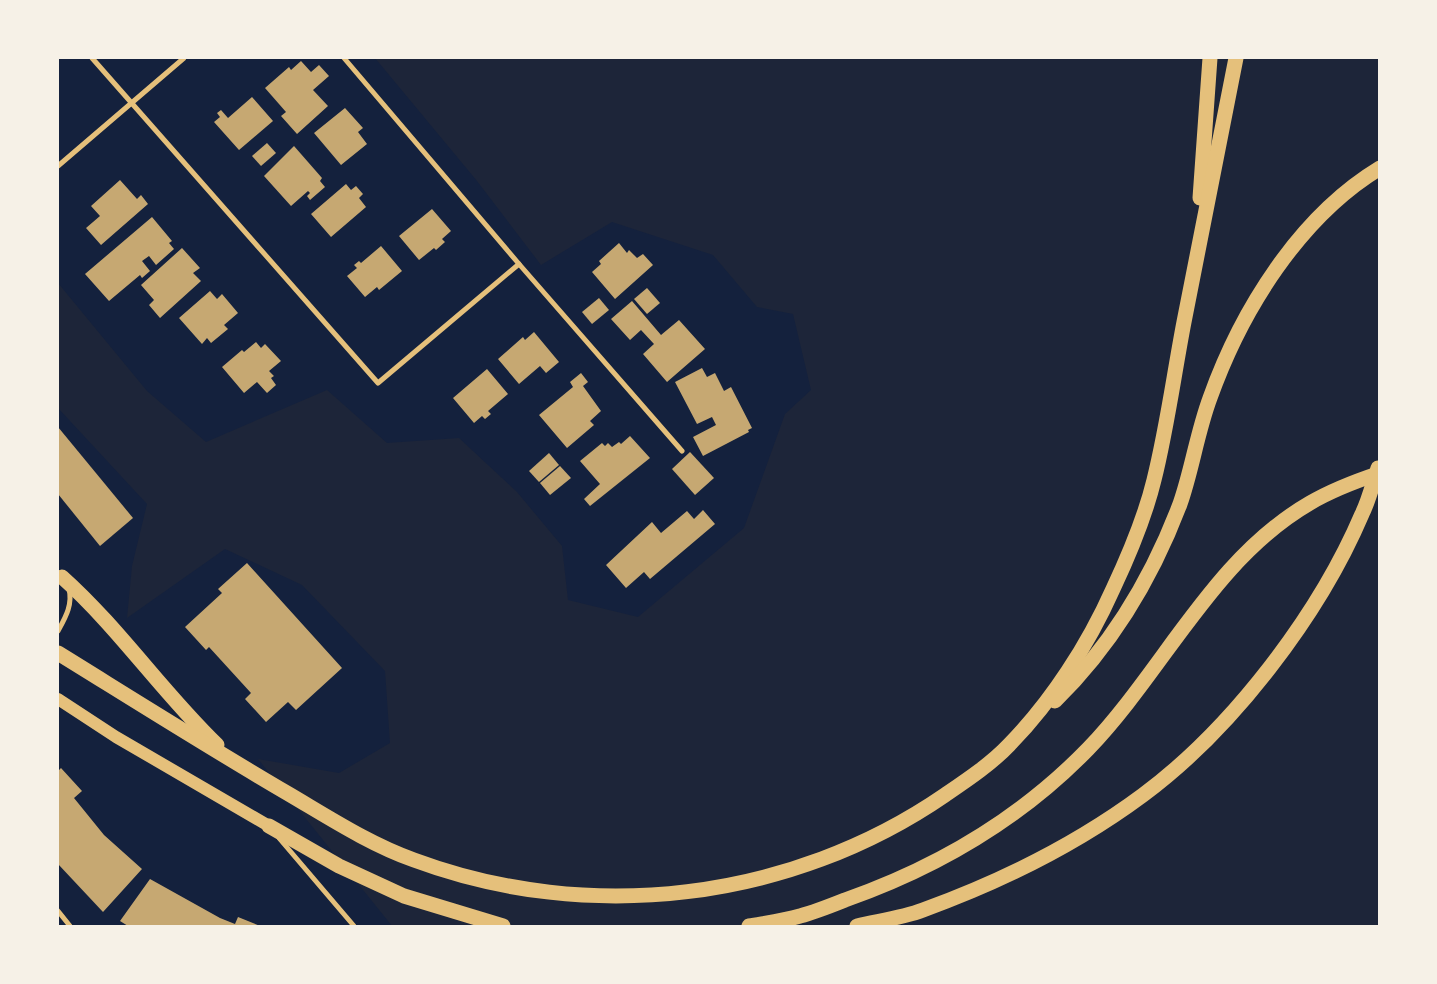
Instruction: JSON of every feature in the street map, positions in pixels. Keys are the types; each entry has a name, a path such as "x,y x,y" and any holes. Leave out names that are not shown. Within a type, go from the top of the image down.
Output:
{"highway":[{"path":"1196,262 1210,58"},
{"path":"1008,747 1048,698 1082,649 1113,590 1154,482 1236,58"},
{"path":"58,653 236,764 360,835 411,860 453,874 511,888 558,895 649,897 703,890 742,881 791,869 841,851 882,832 925,808 971,777 1008,747 1073,682 1106,644 1133,604 1156,561 1180,503 1209,400 1246,318 1273,274 1323,212 1362,178 1380,168"},
{"path":"857,926 922,910 1016,870 1085,834 1143,794 1185,760 1228,716 1259,679 1314,605 1342,556 1363,513 1380,464"},
{"path":"749,926 801,916 867,893 936,862 1014,813 1042,791 1089,748 1137,691 1209,596 1250,550 1309,503 1353,482 1380,473"},
{"path":"60,574 92,604 172,698 236,764"},
{"path":"269,826 339,866 404,896 503,926"}],"main road":[{"path":"58,699 116,737 269,826"}],"street":[{"path":"92,58 378,383 519,264"},
{"path":"58,166 184,58"},
{"path":"344,58 682,452"},
{"path":"58,630 71,600 68,587 60,574"},
{"path":"269,826 354,926"},
{"path":"58,911 70,926"}],"shaded area":[{"path":"375,58 1379,58 1379,926 392,926 258,759 339,773 390,743 385,671 302,585 225,549 127,618 132,566 147,504 58,408 58,283 147,391 206,442 327,390 387,443 459,438 517,492 562,546 568,600 638,617 744,528 785,414 811,390 793,314 757,307 713,255 612,222 541,265 477,181"}],"building":[{"path":"301,61 311,72 319,65 329,76 313,90 328,106 297,134 281,116 286,112 265,88 289,67 291,70"},
{"path":"252,97 273,121 239,150 214,122 220,117 217,113 221,110 228,118"},
{"path":"345,108 363,128 358,132 367,144 341,165 314,133"},
{"path":"267,143 276,153 261,166 252,156"},
{"path":"294,146 322,178 320,181 325,187 310,200 307,196 310,193 308,191 291,206 264,176"},
{"path":"120,180 137,199 141,195 148,204 101,245 86,228 100,216 91,206"},
{"path":"346,184 351,190 356,186 363,194 359,198 366,207 331,237 311,214"},
{"path":"432,209 451,231 442,239 445,242 419,260 399,236"},
{"path":"152,217 172,241 169,243 174,249 156,265 149,256 142,261 150,271 142,278 140,275 109,301 85,274"},
{"path":"619,243 627,253 629,250 637,258 643,254 653,265 615,299 592,272 601,264 599,261"},
{"path":"381,246 402,271 379,290 377,287 365,297 347,276 357,268 354,265 359,261 361,263"},
{"path":"182,248 200,268 193,273 201,281 160,318 149,305 154,300 141,285"},
{"path":"647,288 660,303 647,314 634,299"},
{"path":"210,291 217,299 222,294 238,313 224,325 228,329 211,343 207,338 202,344 179,318"},
{"path":"599,298 609,310 592,324 582,312"},
{"path":"632,301 661,335 679,320 705,349 667,382 643,354 654,344 641,330 630,340 611,319"},
{"path":"534,332 559,362 546,373 540,366 519,384 498,359 523,337 525,340"},
{"path":"256,342 261,348 265,344 281,361 269,371 274,376 271,378 276,385 267,393 257,382 244,393 222,367 242,350 244,352"},
{"path":"702,368 707,377 715,373 724,391 731,387 752,428 748,430 749,432 703,456 693,437 716,425 712,417 697,424 675,382"},
{"path":"487,369 508,394 488,411 491,414 485,419 482,416 474,423 453,398"},
{"path":"581,373 588,382 583,386 601,411 590,421 594,425 567,448 539,415 573,387 570,382"},
{"path":"58,427 133,518 100,546 58,494"},
{"path":"630,436 650,458 590,506 584,499 600,484 580,461 602,443 605,446 608,443 612,447 619,442 621,444"},
{"path":"690,452 714,478 695,495 672,469"},
{"path":"549,453 559,465 539,482 529,471"},
{"path":"560,466 571,478 550,495 540,483"},
{"path":"703,510 715,524 650,579 644,572 626,588 606,565 652,522 661,533 687,511 694,519"},
{"path":"247,563 342,668 296,710 288,702 266,722 245,699 251,693 209,647 206,650 185,627 222,593 218,589"},
{"path":"61,768 82,791 74,798 104,835 142,869 103,912 58,864 58,771"},
{"path":"150,879 220,918 235,924 238,917 260,926 128,926 120,921"}]}
